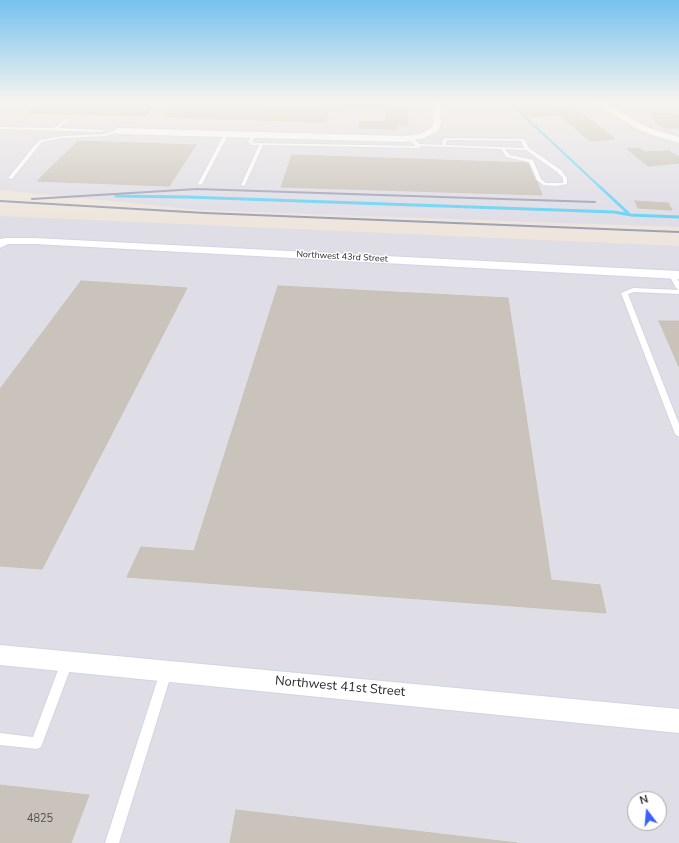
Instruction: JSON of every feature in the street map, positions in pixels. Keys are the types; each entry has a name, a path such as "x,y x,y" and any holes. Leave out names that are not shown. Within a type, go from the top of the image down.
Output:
{"street":[{"path":"339,141 363,141"},
{"name":"Northwest 43rd Street","path":"2,242 43,241 676,275"},
{"name":"Northwest 41st Street","path":"0,655 679,721"}],"lane":[{"path":"10,178 41,141"},
{"path":"200,184 222,141"},
{"path":"250,141 254,144 261,145 348,142 413,148 418,147 419,145 527,149 559,170 565,178 565,184 545,184 539,180 531,161"},
{"path":"414,141 419,145"},
{"path":"444,146 445,141"},
{"path":"524,141 527,149"},
{"path":"242,185 261,145"},
{"path":"502,148 508,156 531,161 540,157"},
{"path":"676,275 679,288"},
{"path":"679,292 633,290 624,293 679,434"},
{"path":"0,739 37,743 67,661"},
{"path":"112,843 166,670"}],"shaded area":[{"path":"0,141 679,141 679,227 199,210 0,190"},
{"path":"0,216 679,246 679,843 0,843"}],"building":[{"path":"78,141 196,145 169,186 37,181"},
{"path":"639,148 645,152 669,151 679,157 679,163 648,166 627,149"},
{"path":"292,155 530,163 542,195 281,187"},
{"path":"635,201 668,203 672,210 638,208"},
{"path":"81,281 187,288 42,569 0,566 0,389"},
{"path":"278,286 508,298 551,580 600,585 606,613 127,577 141,547 194,551"},
{"path":"659,321 679,321 679,367"},
{"path":"0,785 89,795 71,843 0,843"},
{"path":"236,810 517,843 230,843"}],"waterway":[{"path":"551,141 600,187"},
{"path":"599,186 628,213"},
{"path":"116,196 187,197 614,212 631,215 679,217"}],"railway":[{"path":"32,199 197,189 595,202"},
{"path":"0,201 205,213 679,232"}]}
